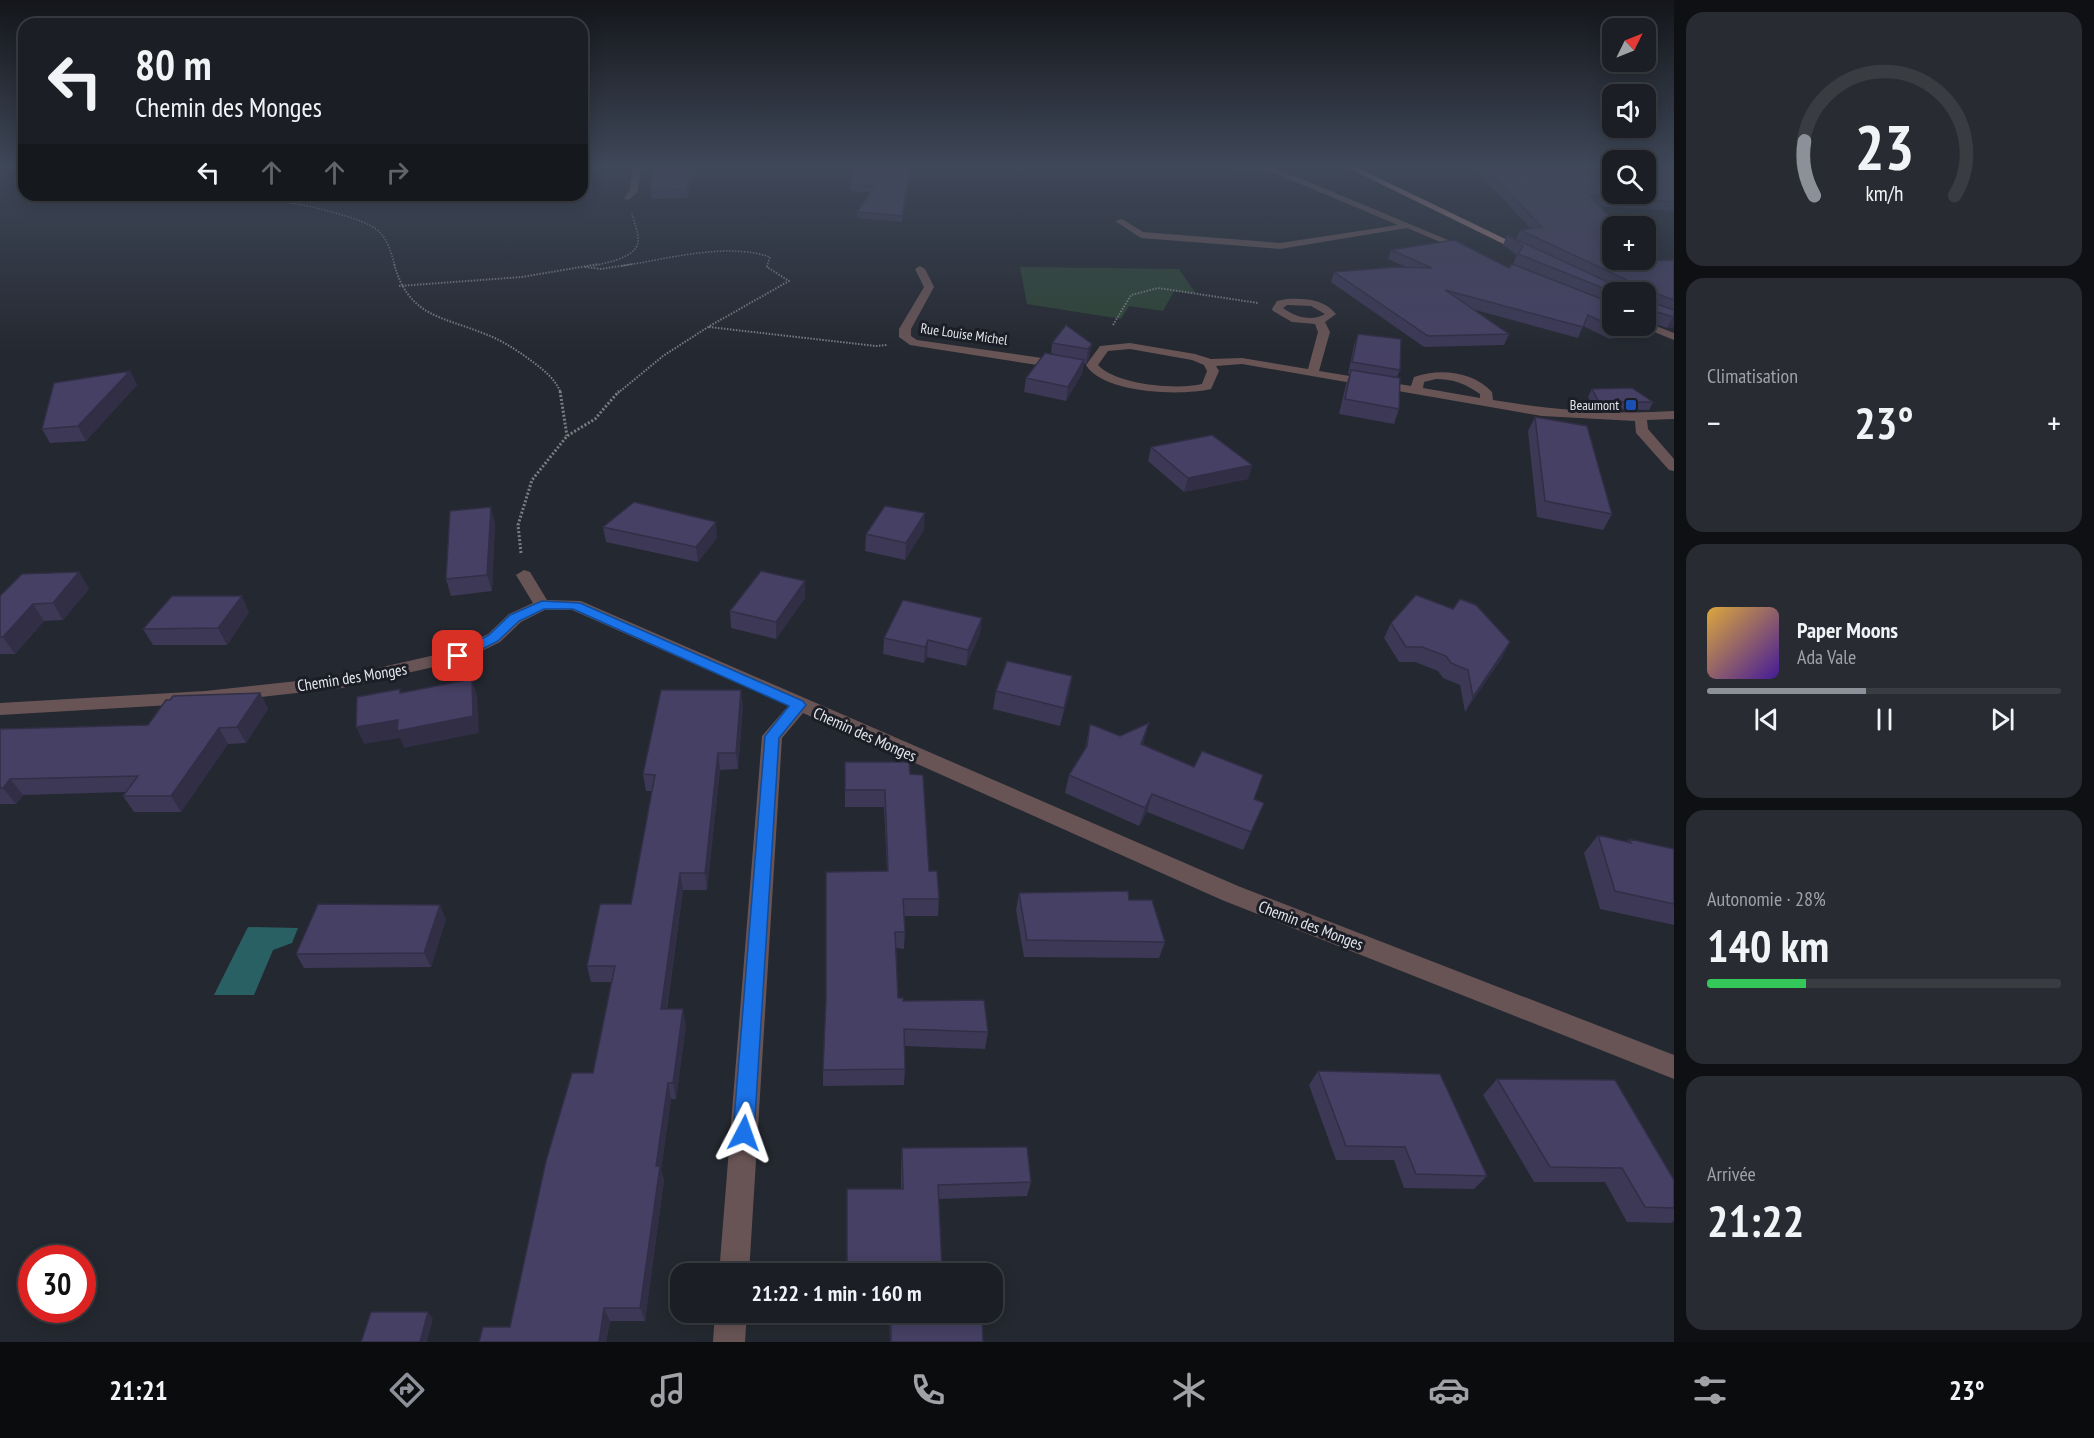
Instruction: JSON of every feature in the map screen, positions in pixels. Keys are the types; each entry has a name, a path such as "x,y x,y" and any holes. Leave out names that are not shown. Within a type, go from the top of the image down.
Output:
{"main road":[{"path":"1477,228 1536,256"}],"street":[{"path":"1129,228 1141,235 1280,246 1398,228"},
{"path":"1412,228 1472,253"},
{"name":"Rue Louise Michel","path":"920,269 929,287 905,329 905,337 914,343 1095,370 1115,379 1187,390 1207,386 1213,371 1209,363"},
{"path":"1294,301 1319,305 1331,314 1330,317 1319,321 1301,320 1280,312 1278,306 1294,301"},
{"path":"1313,372 1324,332 1319,321"},
{"path":"1656,329 1674,337"},
{"path":"1095,370 1092,364 1104,348 1115,345 1130,346 1195,357 1209,363 1242,361 1542,412 1622,418 1674,415"},
{"path":"1417,390 1418,380 1428,375 1449,375 1473,383 1486,392 1487,403"},
{"path":"1641,417 1641,430 1674,467"},
{"path":"524,575 542,605"},
{"name":"Chemin des Monges","path":"0,709 205,697 342,682 458,656 494,638 515,618 542,605 576,606 1230,893 1674,1067"},
{"path":"735,1263 772,736 798,705"},
{"path":"729,1342 730,1323"}],"path":[{"path":"369,228 376,230 387,245 399,286 411,300 434,316 488,335 519,352 549,373 559,389 567,436"},
{"path":"399,286 520,276 610,262 628,256 634,250 638,243 634,228"},
{"path":"524,575 518,525 532,480 567,436 595,419 621,389 663,356 708,327 789,281 767,267 770,257 753,251 710,253 594,270 585,267"},
{"path":"1115,345 1110,331 1131,295 1158,288 1278,306"},
{"path":"708,327 876,346 914,343"}],"green space":[{"path":"1020,267 1179,269 1196,294 1174,291 1163,311 1129,306 1121,319 1027,304"}],"water":[{"path":"248,927 298,928 292,943 273,950 254,995 214,995"}],"building":[{"path":"1537,228 1602,228 1602,268 1520,230"},
{"path":"1507,235 1607,282 1602,282 1602,288 1518,254 1523,246"},
{"path":"1454,240 1509,268 1512,264 1602,299 1602,322 1588,315 1583,327 1445,290 1509,334 1428,336 1334,272 1397,267 1432,268 1391,250"},
{"path":"1674,260 1674,300 1656,293 1656,282 1628,282 1606,270 1656,270 1656,261"},
{"path":"1656,304 1674,310 1674,317 1656,312"},
{"path":"1066,325 1092,344 1088,349 1052,343"},
{"path":"1358,334 1401,339 1400,370 1352,362"},
{"path":"1045,353 1084,360 1068,387 1026,378"},
{"path":"1351,370 1400,378 1399,409 1345,399"},
{"path":"130,371 78,426 42,429 54,383"},
{"path":"1632,388 1653,402 1599,402 1592,389"},
{"path":"1535,417 1587,426 1612,514 1545,501"},
{"path":"1212,435 1252,465 1188,478 1151,447"},
{"path":"634,502 716,522 696,547 603,527"},
{"path":"885,506 925,513 906,543 866,534"},
{"path":"491,507 487,575 446,579 450,511"},
{"path":"761,571 805,581 776,622 730,611"},
{"path":"79,572 53,603 33,604 3,637 0,637 0,596 22,574"},
{"path":"1416,595 1453,609 1460,599 1476,605 1510,642 1473,697 1468,670 1451,663 1446,656 1422,647 1406,647 1391,623"},
{"path":"172,596 242,596 218,628 143,629"},
{"path":"903,600 982,618 968,650 928,640 925,647 884,638"},
{"path":"1007,661 1072,676 1064,708 996,691"},
{"path":"472,679 473,716 397,731 398,720 356,727 357,697 400,689 400,693"},
{"path":"661,690 741,690 736,753 718,753 705,873 680,873 661,1009 683,1009 673,1083 668,1083 656,1166 660,1166 640,1308 604,1308 599,1342 479,1342 483,1327 510,1327 546,1161 572,1073 593,1073 615,966 587,966 600,904 631,904 655,775 643,774"},
{"path":"260,693 237,727 219,728 171,796 123,796 138,776 10,779 3,788 0,788 0,729 148,725 166,700 170,700 173,696"},
{"path":"1149,723 1141,744 1194,767 1202,751 1263,775 1254,799 1264,803 1251,832 1152,794 1145,808 1069,775 1087,746 1090,724 1120,736"},
{"path":"845,762 909,762 910,774 923,775 929,871 937,871 939,899 903,899 905,932 895,932 898,998 903,998 903,1001 984,1000 988,1032 904,1029 905,1069 823,1070 826,999 826,872 888,871 885,790 845,790"},
{"path":"1598,835 1631,843 1629,839 1674,849 1674,904 1615,891"},
{"path":"1128,891 1129,900 1152,900 1165,942 1027,940 1019,893"},
{"path":"318,904 440,905 424,953 296,954"},
{"path":"1318,1071 1440,1074 1487,1176 1416,1174 1405,1147 1346,1146"},
{"path":"1497,1079 1615,1080 1674,1180 1674,1208 1645,1207 1622,1168 1550,1167"},
{"path":"1027,1147 1031,1182 938,1185 942,1263 847,1263 847,1189 903,1189 902,1148"},
{"path":"371,1312 428,1312 420,1342 361,1342"},
{"path":"891,1323 982,1323 983,1342 891,1342"}],"place":[{"name":"Beaumont","path":"1631,405"}],"route":[{"path":"458,656 494,638 515,618 542,605 576,606 798,705 772,736 744,1133"}]}
